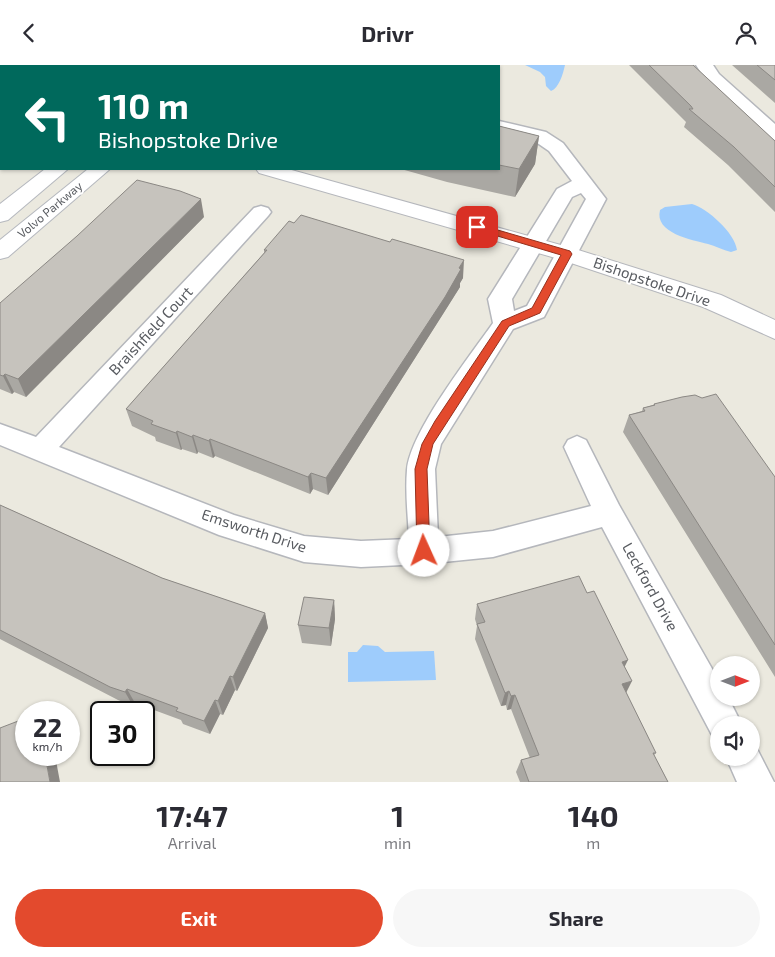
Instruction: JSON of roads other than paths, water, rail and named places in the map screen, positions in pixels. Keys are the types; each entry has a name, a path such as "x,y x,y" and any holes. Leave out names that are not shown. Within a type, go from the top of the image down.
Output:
{"street":[{"path":"704,65 713,78 775,134"},
{"path":"424,551 421,469 428,444 505,323 536,311 596,199 556,147 539,136 500,127"},
{"name":"Volvo Parkway","path":"0,215 57,170"},
{"name":"Volvo Parkway","path":"0,252 99,170"},
{"name":"Bishopstoke Drive","path":"270,170 534,243 712,301 775,330"},
{"path":"505,323 500,299 564,193 584,183"},
{"name":"Braishfield Court","path":"40,450 261,212"},
{"name":"Emsworth Drive","path":"0,434 229,526 304,549 361,554 424,551 493,544 609,513"},
{"name":"Leckford Drive","path":"577,447 609,513 720,716"},
{"path":"747,766 756,782"}],"water":[{"path":"525,65 565,65 558,84 551,91 546,86 545,77 540,72"},
{"path":"692,204 705,210 726,229 737,250 731,252 684,238 668,230 660,218 660,210 665,207"},
{"path":"363,645 378,646 385,652 434,651 436,680 348,682 348,652 357,652"}]}
